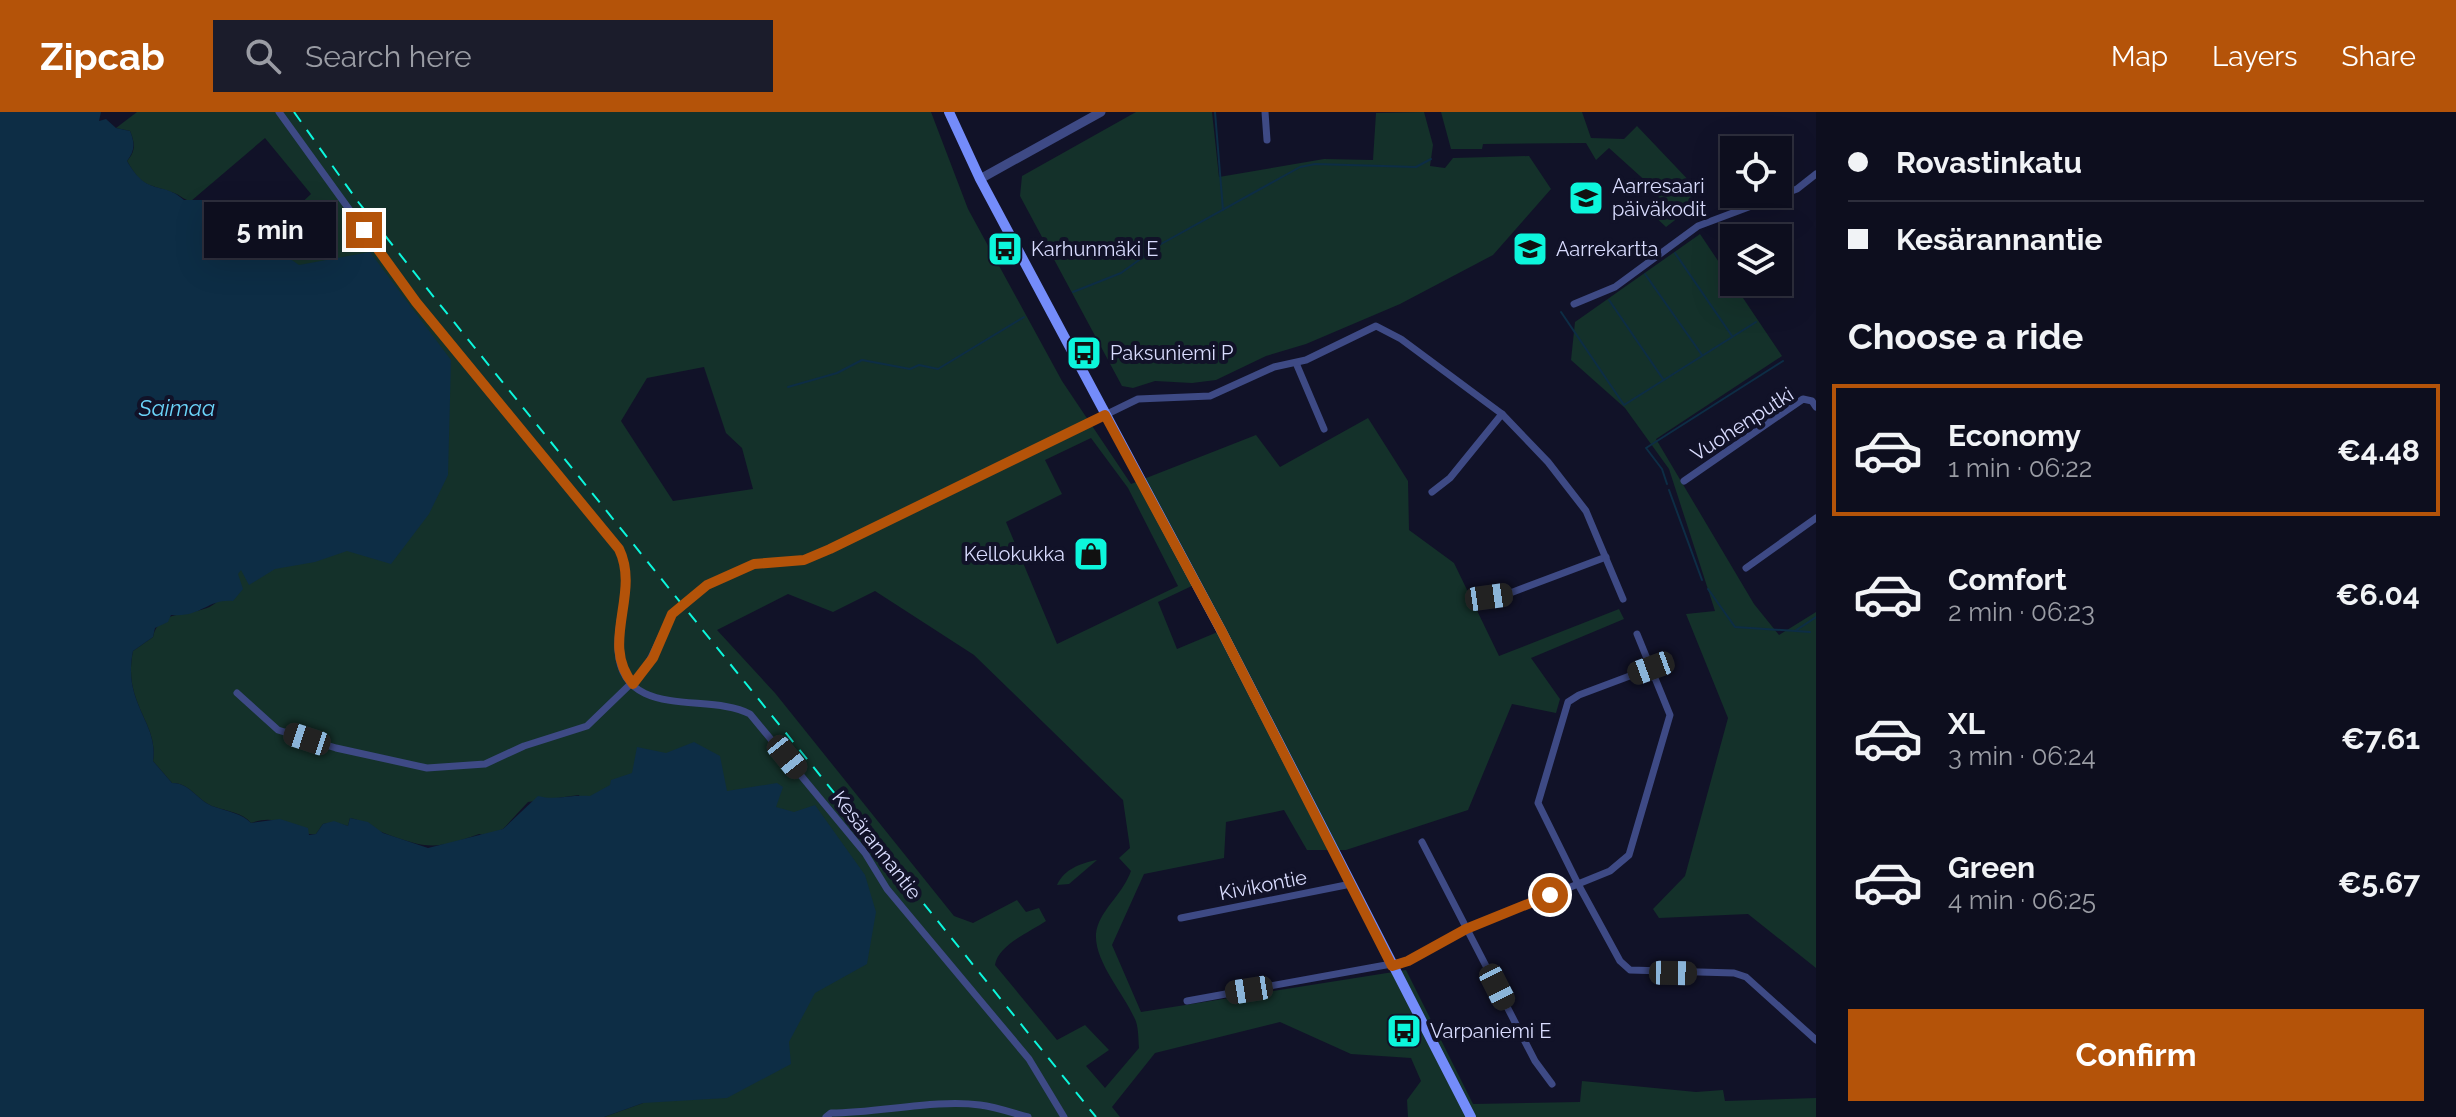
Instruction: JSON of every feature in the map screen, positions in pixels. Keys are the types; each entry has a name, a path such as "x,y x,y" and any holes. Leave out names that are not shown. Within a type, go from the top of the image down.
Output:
{"main road":[{"path":"949,112 980,179 1471,1117"}],"street":[{"path":"279,112 416,302 619,549 628,574 618,649 624,673 633,684"},
{"path":"1265,112 1267,140"},
{"path":"980,179 1095,114"},
{"path":"1574,304 1615,287 1698,226 1797,189 1816,174"},
{"path":"237,693 278,730 393,763 427,768 485,764 524,746 563,737 587,726 633,684 653,658 672,614 719,577 754,564 804,560 830,549 1138,399 1210,396 1274,367 1296,363 1376,326 1382,327 1502,414 1572,489 1586,511 1623,599"},
{"path":"1296,363 1324,429"},
{"name":"Vuohenputki","path":"1684,481 1803,399 1812,401 1816,407"},
{"path":"1432,492 1450,478 1502,414"},
{"path":"1746,568 1816,518"},
{"path":"1489,597 1505,595 1606,557"},
{"path":"1187,1001 1392,966 1408,961 1466,929 1610,871 1629,855 1670,715 1637,634"},
{"path":"1651,668 1579,695 1564,708 1538,803 1620,961 1630,970 1734,973 1746,977 1816,1040"},
{"name":"Kesärannantie","path":"633,684 651,698 662,701 725,705 750,714 865,853 887,889 1029,1059 1064,1117"},
{"path":"1422,842 1535,1061 1552,1084"},
{"name":"Kivikontie","path":"1181,918 1351,884"},
{"path":"826,1117 831,1113 877,1113 927,1105 979,1104 1028,1117"}],"green space":[{"path":"137,112 931,112 968,209 1062,381 1131,484 1256,435 1280,467 1368,418 1408,481 1409,530 1454,563 1499,656 1619,609 1624,619 1531,658 1560,699 1556,713 1512,704 1468,810 1346,850 1307,850 1284,810 1226,822 1224,858 1144,874 1112,945 1141,1012 1406,970 1473,1104 1580,1102 1582,1081 1696,1092 1723,1090 1725,1101 1816,1098 1816,1117 1408,1117 1407,1100 1421,1081 1411,1058 1351,1054 1280,1022 1155,1053 1112,1107 1120,1117 604,1117 643,1103 579,795 528,802 503,829 487,836 479,834 431,846 399,838 350,818 348,826 334,822 323,824 316,834 300,832 272,820 251,823 239,815 209,805 184,786 172,783 153,761 151,735 132,685 133,651 153,637 156,628 167,618 212,606 237,574 222,232 242,226 261,241 311,194 265,138 191,201 188,200 147,184 137,176 127,161 134,147 130,131 116,128","holes":["704,367 726,433 742,448 753,489 673,501 621,421 647,378","1091,438 1128,488 1178,586 1057,644 1006,522 1062,494 1045,460","1196,584 1220,631 1177,649 1158,602","875,591 974,655 1123,800 1130,848 1119,858 1131,871 1101,918 1096,936 1102,960 1136,1021 1139,1048 1105,1088 1086,1066 1109,1050 1085,1025 1057,1040 995,965 1008,945 1046,921 1039,908 1026,912 1017,900 973,923 954,916 775,693 717,630 788,594 833,612"]},
{"path":"1136,112 1212,112 1219,177 1324,159 1373,160 1376,113 1424,112 1433,145 1430,166 1445,168 1453,158 1529,156 1551,189 1493,255 1400,304 1306,344 1266,356 1216,380 1192,383 1155,381 1133,388 1122,386 1020,196 1022,176"},
{"path":"1441,112 1582,112 1591,138 1624,139 1637,126 1695,187 1696,204 1666,227 1647,209 1660,194 1609,148 1596,160 1586,143 1483,144 1482,149 1451,149"},
{"path":"1700,234 1720,264 1720,296 1742,296 1782,356 1656,439 1754,604 1779,635 1816,612 1816,968 1748,914 1659,918 1653,909 1685,876 1728,718 1686,614 1715,611 1669,469 1625,408 1571,360 1575,322"},
{"path":"1097,860 1069,884 1057,885 1074,868"}],"water":[{"name":"Saimaa","path":"0,112 101,112 99,121 106,119 116,128 130,131 133,147 127,161 142,180 184,200 204,200 218,206 221,214 211,231 214,238 242,226 299,265 370,252 451,360 448,475 429,514 391,564 347,551 315,562 275,569 249,585 241,570 238,574 243,589 233,601 217,603 190,614 171,615 168,622 155,628 153,637 133,651 132,685 151,735 153,761 172,783 184,786 209,805 239,815 251,823 280,819 308,828 309,835 316,834 323,824 334,821 348,826 350,818 368,822 383,833 428,848 503,829 538,796 590,796 610,785 611,780 632,773 637,747 666,753 694,742 720,756 727,791 777,783 783,787 776,807 794,812 815,805 865,875 876,912 867,964 815,993 789,1042 791,1064 727,1098 643,1103 604,1117 0,1117"}],"waterway":[{"path":"1215,112 1223,210"},
{"path":"1073,292 1121,273 1161,244 1300,167 1315,164 1416,167 1431,159"},
{"path":"1675,253 1732,336"},
{"path":"1645,274 1702,355"},
{"path":"1609,300 1663,379"},
{"path":"1561,312 1624,405 1756,322"},
{"path":"788,387 837,373 862,360 910,369 919,365 938,369 1024,317"},
{"path":"1667,484 1662,469 1646,448 1783,361"},
{"path":"1669,490 1702,580"},
{"path":"1708,589 1735,627 1810,632"},
{"path":"1795,631 1816,617"}],"railway":[{"path":"294,112 359,203 437,301 1096,1117"}],"place":[{"name":"Aarresaari päiväkodit","path":"1586,198"},
{"name":"Karhunmäki E","path":"1005,249"},
{"name":"Aarrekartta","path":"1530,249"},
{"name":"Paksuniemi P","path":"1084,353"},
{"name":"Kellokukka","path":"1091,554"},
{"name":"Varpaniemi E","path":"1404,1031"}],"route":[{"path":"364,230 416,302 619,549 628,574 619,633 619,659 624,673 633,684 653,658 664,625 672,614 719,577 754,564 804,560 1105,415 1221,630 1392,966 1408,961 1466,929 1550,895"}]}
